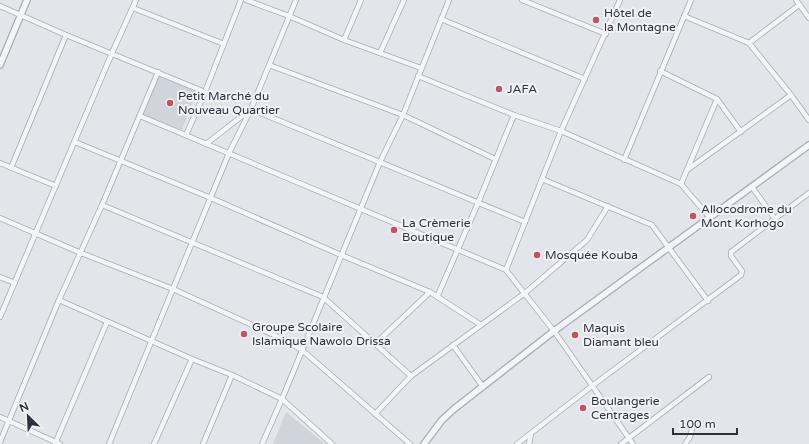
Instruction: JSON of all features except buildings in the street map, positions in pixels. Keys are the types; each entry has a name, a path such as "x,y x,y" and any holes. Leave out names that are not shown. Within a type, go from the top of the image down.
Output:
{"street":[{"path":"0,65 27,0"},
{"path":"0,317 136,0"},
{"path":"186,135 205,92 241,0"},
{"path":"246,0 289,16 344,40 421,68"},
{"path":"109,444 229,153 251,109 296,0"},
{"path":"344,40 361,0"},
{"path":"380,53 404,0"},
{"path":"262,444 380,162 403,115 449,0"},
{"path":"522,0 606,34"},
{"path":"506,270 561,131 620,0"},
{"path":"624,160 691,0"},
{"path":"749,43 797,2 807,11 809,18"},
{"path":"0,6 66,35 205,92"},
{"path":"133,8 224,44"},
{"path":"684,16 749,43 809,120"},
{"path":"441,19 585,79"},
{"path":"11,168 66,35"},
{"path":"269,65 403,115 495,159"},
{"path":"660,71 717,99 741,132"},
{"path":"0,442 59,300 102,205 158,72"},
{"path":"418,76 514,115 561,131 681,184 710,218"},
{"path":"687,170 791,95"},
{"path":"681,184 717,99"},
{"path":"206,144 251,109"},
{"path":"251,109 525,222"},
{"path":"438,295 514,115"},
{"path":"140,116 506,270 554,331 633,444"},
{"path":"74,142 211,198 341,255 438,295 481,325"},
{"path":"424,444 442,420 454,409 554,331 809,145"},
{"path":"0,163 56,186"},
{"path":"542,179 652,225 708,301"},
{"path":"752,187 775,219"},
{"path":"517,444 592,386 708,301 742,273 730,252 809,193"},
{"path":"102,205 323,297 411,376"},
{"path":"375,414 411,376 525,293 587,240 608,206"},
{"path":"0,218 81,253 173,289 285,340 302,350 410,444"},
{"path":"0,277 14,283"},
{"path":"375,344 430,292"},
{"path":"59,300 106,322 232,375 282,399 332,444"},
{"path":"0,417 57,443 106,322"},
{"path":"453,345 483,387"},
{"path":"154,444 192,359"},
{"path":"203,444 232,375"},
{"path":"620,444 709,377"},
{"path":"685,444 690,437 692,429"},
{"path":"529,444 531,434"}],"shaded area":[{"name":"Petit Marché du Nouveau Quartier","path":"159,76 197,91 182,130 143,115"},
{"path":"286,412 324,443 325,444 273,444"}],"place":[{"name":"Hôtel de la Montagne","path":"596,20"},
{"name":"JAFA","path":"499,89"},
{"name":"Petit Marché du Nouveau Quartier","path":"170,103"},
{"name":"Allocodrome du Mont Korhogo","path":"693,216"},
{"name":"La Crèmerie Boutique","path":"394,230"},
{"name":"Mosquée Kouba","path":"537,255"},
{"name":"Groupe Scolaire Islamique Nawolo Drissa","path":"244,334"},
{"name":"Maquis Diamant bleu","path":"575,335"},
{"name":"Boulangerie Centrages","path":"583,408"}]}
